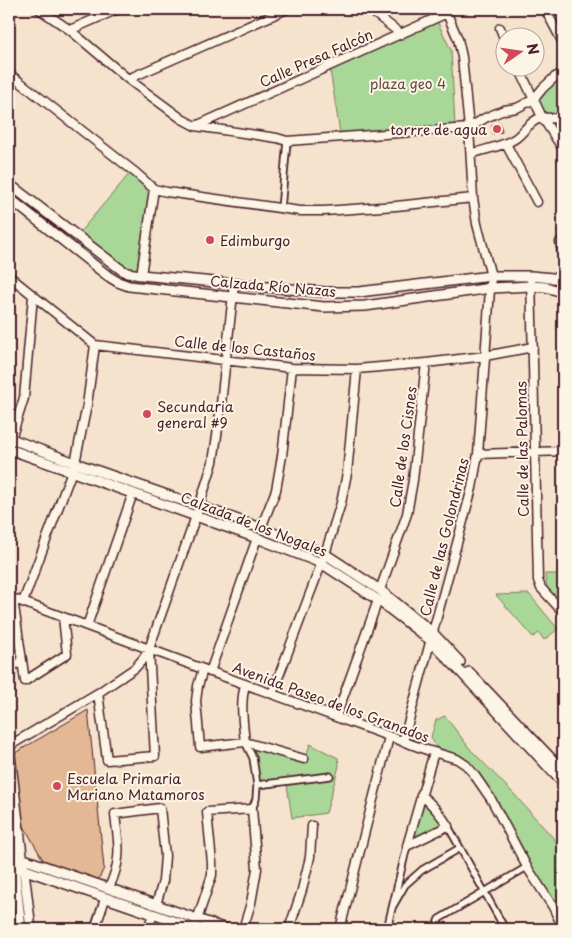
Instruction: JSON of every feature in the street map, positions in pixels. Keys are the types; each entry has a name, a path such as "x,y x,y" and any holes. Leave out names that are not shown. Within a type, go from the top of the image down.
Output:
{"street":[{"path":"40,9 70,30 128,79 182,119 195,126 287,141 470,128 485,118 504,110 517,108 534,100 554,77 563,73"},
{"path":"70,30 118,9"},
{"path":"128,79 287,9"},
{"path":"370,9 401,34"},
{"path":"545,9 563,42"},
{"path":"446,11 458,39 462,57 470,128 477,224 491,276"},
{"name":"Calle Presa Falcón","path":"195,126 401,34 446,11"},
{"path":"9,74 154,189 300,211 396,206 474,198"},
{"path":"524,78 542,118 563,149"},
{"path":"471,154 506,144 516,138 532,122 542,118 563,119"},
{"path":"281,209 287,141"},
{"path":"506,144 537,202"},
{"name":"Calzada Río Nazas","path":"9,184 119,268 127,273 141,276 325,292 359,292 491,276 531,281 563,292"},
{"path":"141,276 154,189"},
{"name":"Calzada Río Nazas","path":"9,198 118,282 129,286 324,307 365,306 531,281 563,279"},
{"path":"560,242 563,258"},
{"path":"9,276 95,345 87,405 73,467 23,602"},
{"name":"Calle de las Golondrinas","path":"403,742 472,488 478,454 491,276"},
{"name":"Calle de las Palomas","path":"531,281 538,580 541,588 563,612"},
{"path":"31,929 9,746 98,693 135,668 149,649 213,462 234,285"},
{"path":"10,439 24,398 34,296"},
{"name":"Calle de los Castaños","path":"95,345 292,368 357,369 485,356 533,347"},
{"name":"Calle de los Cisnes","path":"380,590 407,514 413,480 426,363"},
{"path":"261,528 276,490 282,456 292,368"},
{"path":"272,694 323,558 341,503 347,473 357,369"},
{"name":"Calzada de los Nogales","path":"10,439 133,493 257,538 323,558 378,600 431,636"},
{"name":"Calzada de los Nogales","path":"9,449 199,506 261,528 323,558 380,590 431,636 523,734 563,783"},
{"path":"478,454 563,452"},
{"path":"87,626 133,493"},
{"path":"257,538 206,671 198,686 196,701 200,748 245,742 304,759"},
{"path":"11,598 25,681 67,654 63,617"},
{"name":"Avenida Paseo de los Granados","path":"11,598 206,671 403,742 457,759 473,773 491,799 563,928"},
{"path":"336,717 378,600"},
{"path":"98,693 108,760 155,756 149,649"},
{"path":"9,666 22,663"},
{"path":"242,929 251,903 258,869 252,809 256,799 257,785 254,758 245,742 242,695 245,685"},
{"name":"Calzada de los Nogales","path":"523,734 563,771"},
{"path":"340,929 389,737"},
{"path":"387,929 407,846 434,752"},
{"path":"257,785 330,776"},
{"path":"421,795 436,809 448,826 505,929"},
{"path":"109,888 116,870 118,858 115,814 160,808 165,856 163,881 156,905"},
{"path":"14,866 194,929 212,875 207,812 252,809"},
{"path":"9,820 21,929"},
{"path":"289,929 302,890 310,857 312,826"},
{"path":"407,846 448,826"},
{"path":"393,906 405,885 422,870 460,848"},
{"path":"12,855 226,929"},
{"path":"436,929 439,920 528,866"},
{"path":"95,929 106,899"},
{"path":"148,929 153,914"}],"green space":[{"name":"plaza geo 4","path":"437,21 451,50 455,125 340,133 330,70"},
{"path":"563,74 563,117 545,121 535,99"},
{"path":"131,172 152,189 140,272 125,269 79,233"},
{"path":"545,574 563,574 563,607 547,588"},
{"path":"529,594 558,629 544,640 539,633 533,637 496,595"},
{"path":"445,716 470,749 513,793 563,849 563,912 559,914 499,807 473,768 463,757 436,747 431,737 436,720"},
{"path":"310,744 338,758 339,766 326,813 292,818 287,785 259,789 257,757 253,747 304,762"},
{"path":"422,797 445,825 410,842"}],"building":[{"name":"torrre de agua","path":"500,123 502,132 493,134 492,125"},
{"name":"Escuela Primaria Mariano Matamoros","path":"88,710 104,868 98,881 43,860 20,819 15,753"}],"place":[{"name":"torrre de agua","path":"497,129"},
{"name":"Edimburgo","path":"210,240"},
{"name":"Secundaria general #9","path":"147,414"},
{"name":"Escuela Primaria Mariano Matamoros","path":"57,786"}]}
